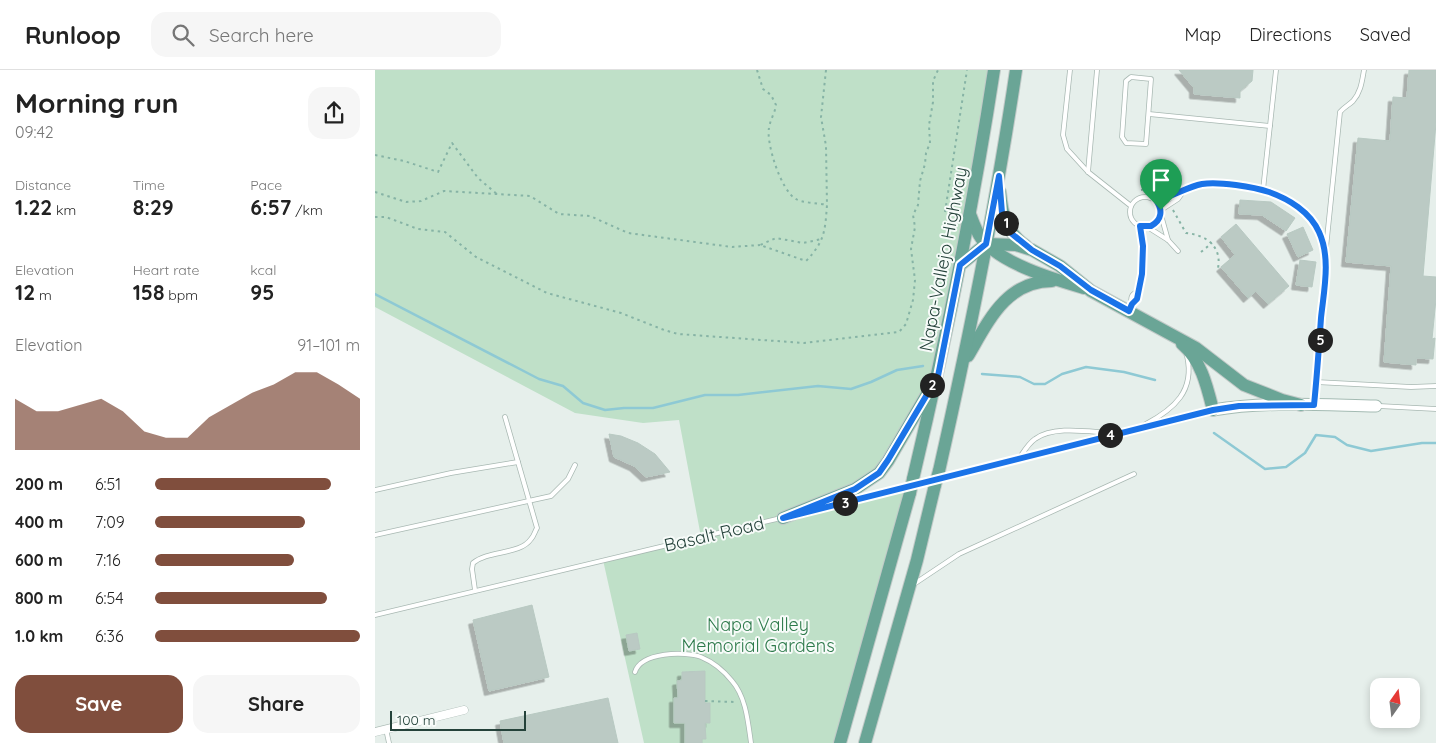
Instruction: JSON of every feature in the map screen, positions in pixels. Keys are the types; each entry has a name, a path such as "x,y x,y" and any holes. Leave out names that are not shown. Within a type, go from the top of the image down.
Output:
{"main road":[{"name":"Napa-Vallejo Highway","path":"840,743 910,493 938,376 970,213 994,70"},
{"path":"865,743 910,586 963,365 999,176 1016,70"},
{"path":"999,176 1002,213 1012,234 1032,250 1060,266 1091,290"},
{"path":"970,213 975,229 986,244 1018,265 1067,284"},
{"path":"960,265 986,244 1016,245 1032,250"},
{"path":"963,365 993,314 1014,292 1026,285 1051,281 1091,290 1130,307 1186,347 1204,377 1213,410"},
{"path":"1172,336 1208,356 1244,385 1281,400 1301,405"},
{"path":"783,518 855,489 879,473 893,453 938,376"}],"street":[{"name":"Basalt Road","path":"1213,410 1239,406 1377,406"},
{"path":"375,732 464,710"}],"lane":[{"path":"1070,70 1063,135 1067,149 1088,172 1131,206"},
{"path":"1088,172 1097,70"},
{"path":"1263,190 1276,70"},
{"path":"1314,405 1325,253 1340,112 1352,102 1360,90 1364,70"},
{"path":"1131,77 1151,79 1149,114 1147,144 1126,142 1122,137 1126,81 1131,77"},
{"path":"1149,114 1270,126"},
{"path":"1178,251 1168,240 1147,227 1136,224 1130,216 1131,206 1141,197 1147,196 1156,200 1163,199 1176,192 1183,192 1201,184 1211,184 1242,186 1263,190 1283,198 1305,213 1314,223 1320,233 1325,253"},
{"path":"1147,227 1155,224 1161,212 1178,199 1183,192"},
{"path":"1156,200 1168,240"},
{"path":"1130,307 1137,299 1142,274 1143,246 1140,226"},
{"path":"1140,428 1170,410 1179,400 1185,389 1189,368 1187,357 1182,347 1172,336"},
{"path":"1316,382 1411,387 1436,386"},
{"path":"1377,406 1436,409"},
{"name":"Basalt Road","path":"375,615 783,518 1213,410"},
{"path":"475,590 473,563 480,558 522,547 531,540 537,528 505,417"},
{"path":"1019,458 1034,439 1049,432 1117,433"},
{"path":"375,490 451,473 518,462"},
{"path":"375,536 551,496 568,479 575,465"},
{"path":"910,586 959,554 1134,474"},
{"path":"635,672 637,667 645,661 661,655 684,654 699,656 716,665 732,681 739,692 743,702 751,743"},
{"path":"385,729 389,743"}],"path":[{"path":"757,70 763,89 771,95 776,105 769,127 769,134 775,164 784,187 796,199 827,205"},
{"path":"761,245 806,261 819,248 825,227 827,205 826,146 821,117 826,70"},
{"path":"375,217 386,217 418,229 445,232 476,257 547,293 621,313 678,334 804,343 899,332 906,324 913,300 915,280 911,249 915,227 913,215 918,205 926,153 930,143 929,126 933,102 933,81 938,70"},
{"path":"945,212 967,70"},
{"path":"375,155 404,161 437,172 452,143 478,178 498,195"},
{"path":"1141,190 1146,189 1146,187 1156,187 1164,194"},
{"path":"375,192 406,202 421,200 444,191 530,196 559,214 591,216 628,233 732,247 761,245 776,238 803,243 822,239"},
{"path":"1172,208 1186,233 1199,236 1212,243 1218,252 1218,268"},
{"path":"1201,252 1212,243"},
{"path":"705,701 743,702"}],"green space":[{"name":"Napa Valley Memorial Gardens","path":"375,70 994,70 960,265 939,328 938,376 879,473 787,516 910,485 840,743 644,743 603,560 701,537 679,420 643,423 575,413 375,307"}],"building":[{"path":"1179,70 1253,70 1252,81 1240,91 1240,98 1194,94 1194,88"},
{"path":"1409,70 1436,70 1436,123 1423,276 1436,277 1432,339 1435,338 1433,359 1416,358 1416,365 1384,362 1391,266 1346,262 1358,138 1390,141 1393,97 1407,98"},
{"path":"1240,200 1271,202 1295,218 1286,231 1262,215 1239,214"},
{"path":"1236,224 1289,286 1268,304 1256,291 1248,298 1221,267 1235,255 1221,237"},
{"path":"1303,227 1313,250 1298,257 1287,234"},
{"path":"1300,260 1316,262 1312,287 1296,285"},
{"path":"609,434 621,436 638,443 655,454 670,472 646,477 634,466 614,457"},
{"path":"532,605 549,677 489,691 473,620"},
{"path":"637,633 640,649 629,651 626,635"},
{"path":"705,671 705,703 710,703 710,723 705,723 706,739 702,739 702,743 685,743 685,723 674,723 674,698 678,698 677,681 682,680 682,672"},
{"path":"608,698 618,743 504,743 500,721"}],"waterway":[{"path":"375,294 539,379 563,386 583,403 605,410 653,408 705,395 738,395 818,386 851,389 897,370 923,366"},
{"path":"982,374 1020,377 1034,384 1045,384 1062,374 1086,367 1124,372 1155,380"},
{"path":"1214,433 1265,469 1286,467 1305,453 1316,435 1335,437 1347,445 1371,451 1422,443 1436,443"}],"route":[{"path":"999,176 1002,213 1012,234 1032,250 1060,266 1091,290 1129,311 1137,299 1142,274 1143,246 1140,226 1147,227 1155,224 1161,215 1161,210 1156,200 1163,199 1176,192 1183,192 1201,184 1242,186 1263,190 1290,202 1305,213 1314,223 1320,233 1326,260 1314,405 1239,406 1213,410 783,518 855,489 879,473 888,460 938,376 960,265 986,244 999,176"}]}
